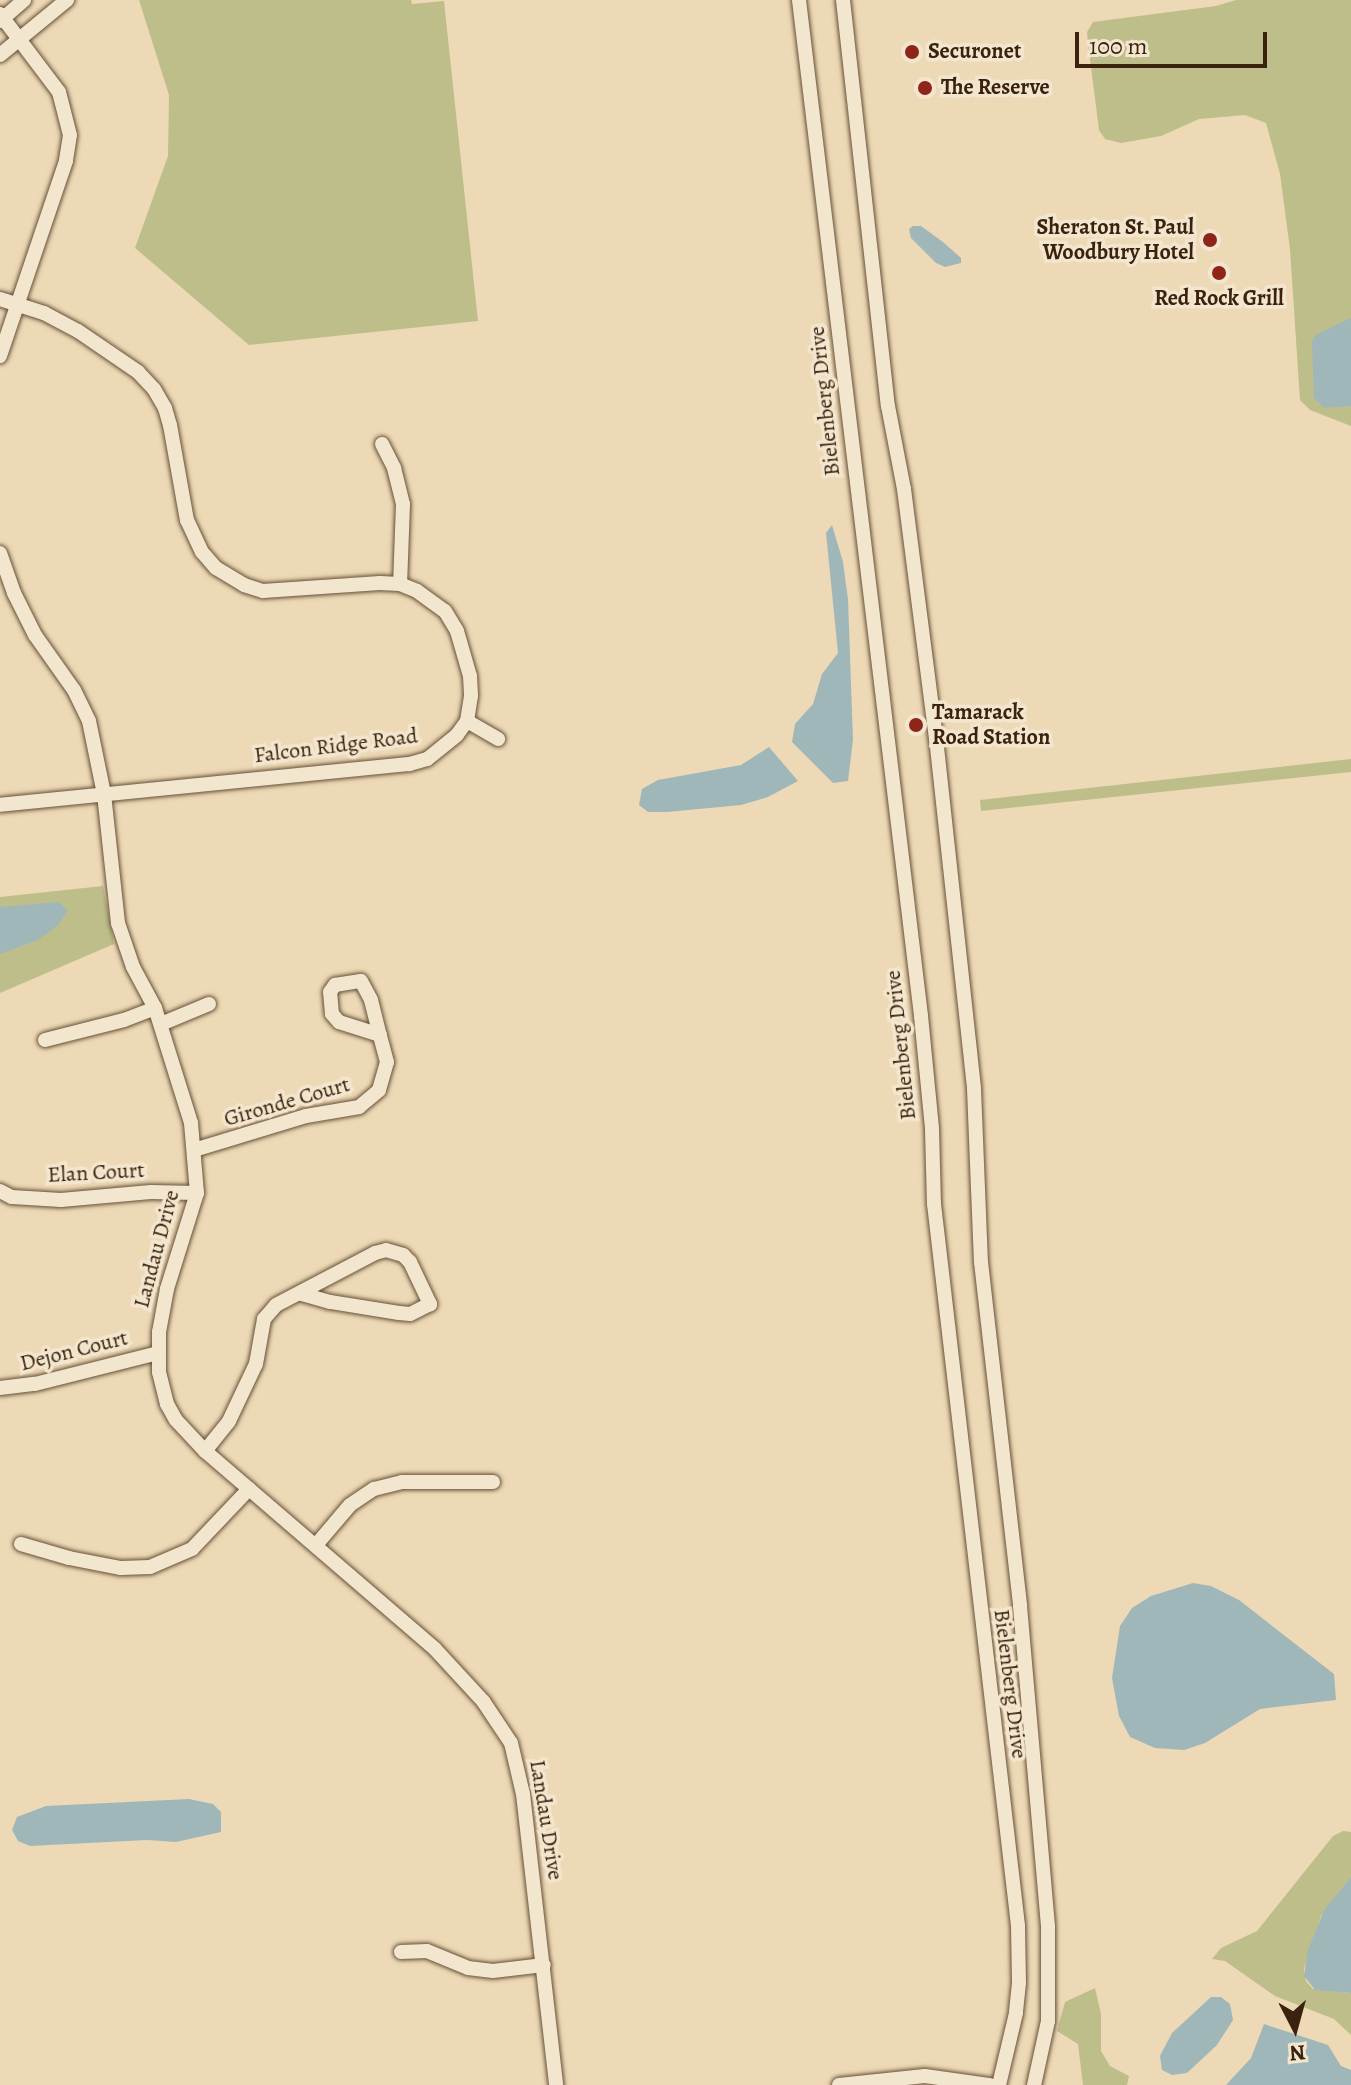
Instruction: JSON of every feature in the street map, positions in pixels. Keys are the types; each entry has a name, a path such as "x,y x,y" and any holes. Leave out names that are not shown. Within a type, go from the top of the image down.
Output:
{"street":[{"path":"0,356 66,161 70,135 59,92 1,18 24,0"},
{"path":"0,55 67,0"},
{"name":"Bielenberg Drive","path":"799,0 921,1016 937,1235 1016,1911 1019,1983 999,2085"},
{"name":"Bielenberg Drive","path":"843,0 888,406 904,489 926,660 974,1089 981,1262 1020,1606 1050,1957 1048,2021 1034,2085"},
{"path":"0,299 17,303 78,331 138,372 154,389 165,408 193,537 209,560 228,577 263,591 400,584 430,597 445,611 457,631 470,676 467,721 498,739"},
{"path":"382,444 394,468 403,504 400,584"},
{"name":"Landau Drive","path":"0,553 14,593 35,635 74,690 89,721 104,794 118,923 133,967 155,1008 183,1090 194,1150 197,1193 167,1289 158,1353 167,1404 176,1420 205,1451 435,1649 483,1701 511,1743 523,1794 556,2085"},
{"name":"Falcon Ridge Road","path":"0,805 409,764 427,759 443,749 467,721"},
{"path":"161,1024 209,1004"},
{"path":"45,1040 124,1020 155,1008"},
{"name":"Gironde Court","path":"194,1150 306,1116 359,1107 379,1090 383,1080 387,1062 380,1035"},
{"name":"Elan Court","path":"0,1191 12,1197 61,1200 151,1192 197,1193"},
{"path":"205,1451 229,1421 256,1364 264,1319 276,1305 299,1293 386,1250 403,1255 410,1262 430,1304 410,1314 330,1302 299,1293"},
{"name":"Dejon Court","path":"0,1388 35,1384 158,1353"},
{"path":"316,1545 350,1505 374,1489 402,1482 493,1482"},
{"path":"21,1544 95,1563 150,1567 192,1549 249,1489"},
{"path":"401,1952 427,1951 468,1968 493,1971 544,1965"},
{"path":"839,2085 925,2076 990,2085"}],"green space":[{"path":"139,0 411,0 412,4 444,1 478,321 249,345 135,248 168,156 169,95"},
{"path":"1236,0 1351,0 1351,426 1310,410 1300,400 1290,249 1280,174 1266,123 1245,115 1199,119 1161,136 1121,143 1105,139 1099,130 1087,32 1093,22 1216,6"},
{"path":"1351,759 1351,772 981,811 980,800"},
{"path":"103,886 114,944 0,993 0,897"},
{"path":"1343,1831 1351,1832 1351,1877 1321,1916 1304,1969 1306,1981 1313,1989 1351,1993 1351,2035 1334,2019 1275,1996 1225,1961 1212,1959 1221,1948 1257,1931 1333,1836"},
{"path":"1095,1988 1101,2014 1101,2051 1110,2066 1129,2076 1127,2085 1083,2085 1078,2044 1057,2031 1065,2002"}],"water":[{"path":"921,226 943,242 961,258 961,263 945,267 936,263 911,238 909,229"},
{"path":"1351,318 1351,406 1324,408 1314,398 1312,341 1317,334"},
{"path":"832,525 843,562 848,599 853,740 848,781 833,783 792,742 795,724 813,704 822,674 838,653 826,533"},
{"path":"769,747 798,781 768,797 741,805 667,812 648,812 639,805 642,789 658,780 741,765"},
{"path":"59,902 68,911 58,925 38,940 0,954 0,907"},
{"path":"1193,1583 1211,1586 1239,1600 1334,1674 1336,1700 1260,1709 1205,1743 1184,1750 1155,1748 1130,1737 1119,1716 1112,1678 1120,1626 1132,1608 1151,1596"},
{"path":"189,1799 213,1804 221,1812 221,1832 176,1842 147,1840 30,1846 18,1841 12,1830 17,1817 46,1806"},
{"path":"1351,1877 1351,1993 1315,1990 1304,1976 1308,1950 1324,1910"},
{"path":"1211,1997 1221,1997 1230,2004 1233,2020 1217,2045 1187,2073 1172,2075 1162,2070 1160,2056 1172,2033"},
{"path":"1264,2024 1328,2045 1341,2066 1351,2070 1351,2085 1226,2085 1251,2058"}],"place":[{"name":"Securonet","path":"912,52"},
{"name":"The Reserve","path":"925,88"},
{"name":"Sheraton St. Paul Woodbury Hotel","path":"1210,240"},
{"name":"Red Rock Grill","path":"1219,273"},
{"name":"Tamarack Road Station","path":"916,725"}]}
